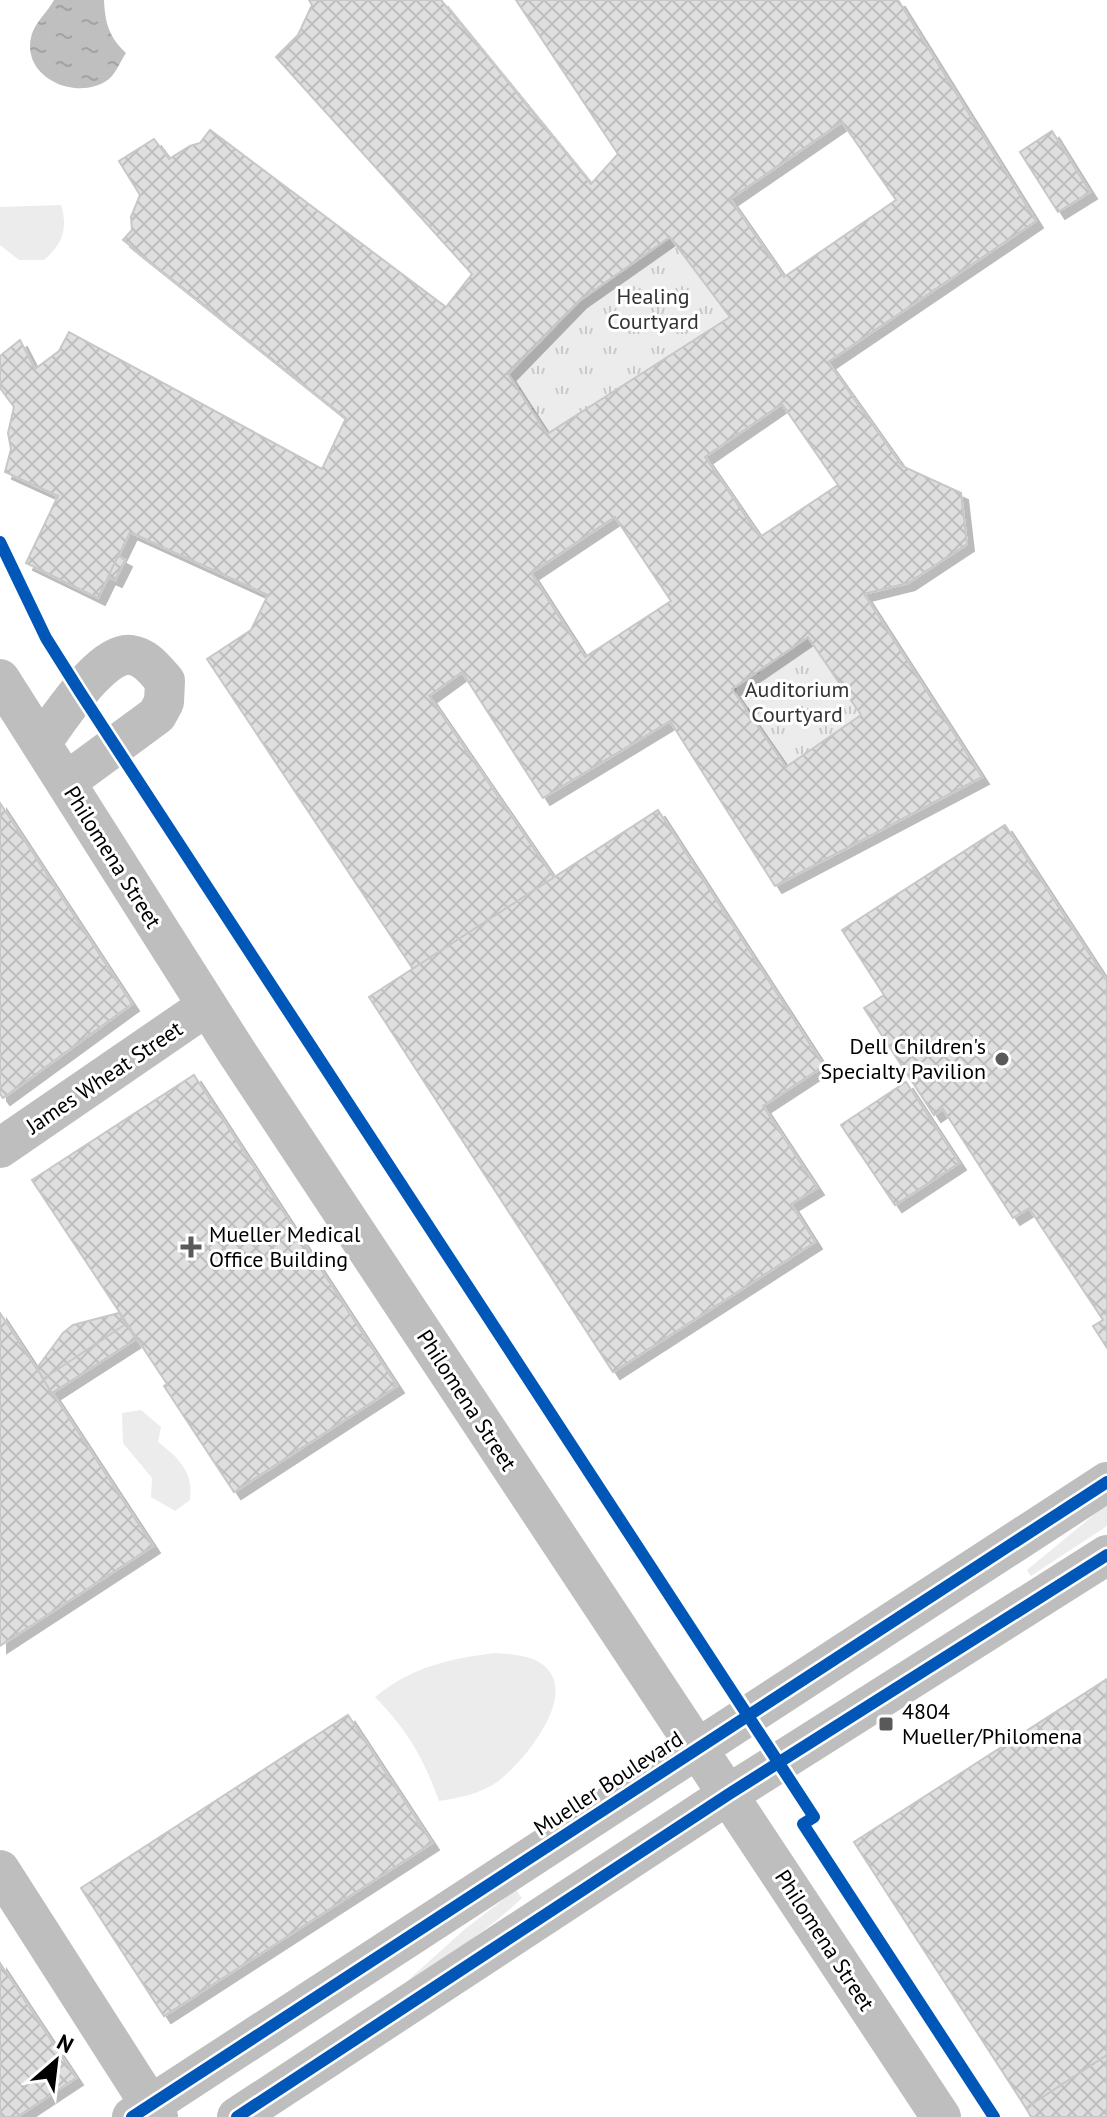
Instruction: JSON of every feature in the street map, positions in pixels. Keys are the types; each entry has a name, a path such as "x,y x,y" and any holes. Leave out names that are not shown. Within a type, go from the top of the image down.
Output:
{"street":[{"path":"41,743 107,660 129,654 146,660 165,681 164,702 157,715 66,782"},
{"name":"Philomena Street","path":"0,679 207,1006 941,2117"},
{"name":"James Wheat Street","path":"0,1148 207,1006"},
{"name":"Mueller Boulevard","path":"147,2113 1107,1482"},
{"path":"237,2117 729,1794 1107,1555"},
{"path":"0,1870 147,2113"}],"green space":[{"path":"61,205 64,228 60,242 44,260 19,260 0,245 0,207"},
{"name":"Healing Courtyard","path":"670,237 730,317 547,434 508,374 579,301"},
{"name":"Auditorium Courtyard","path":"808,637 861,715 786,767 732,689"},
{"path":"141,1410 161,1427 158,1442 178,1460 190,1482 190,1500 175,1511 151,1497 152,1478 123,1443 122,1413"},
{"path":"1107,1504 1107,1526 1031,1576 1027,1570"},
{"path":"494,1653 525,1657 542,1664 553,1677 556,1692 552,1709 544,1727 521,1760 497,1782 462,1797 439,1801 413,1745 375,1697 417,1671 461,1658"},
{"path":"516,1890 522,1898 495,1922 406,1982 465,1929"}],"water":[{"path":"54,0 104,0 109,29 126,53 109,79 96,86 66,86 52,81 33,61 30,47 33,31"}],"building":[{"path":"309,0 441,0 591,184 618,154 516,0 898,0 1036,221 828,362 902,466 961,493 967,544 908,583 864,594 982,777 775,886 670,721 543,798 462,672 429,696 554,878 413,969 207,659 251,630 268,595 130,532 98,598 26,563 58,496 5,472 11,449 8,433 14,407 0,388 0,356 20,340 35,369 59,351 69,332 322,469 346,418 123,240 132,230 131,217 140,195 119,161 154,139 169,159 200,143 210,130 446,307 472,274 276,57 298,35 312,5","holes":["842,122 896,200 784,277 730,199","670,237 730,317 547,434 508,374 579,301","782,404 838,485 760,537 705,457","615,517 671,601 585,657 531,573","808,637 861,715 786,767 732,689"]},
{"path":"1052,131 1090,192 1058,212 1020,152"},
{"path":"118,556 125,560 115,580 108,577"},
{"path":"0,803 132,1004 3,1098 0,1094"},
{"path":"658,810 824,1066 763,1106 817,1188 791,1204 815,1242 613,1372 369,997"},
{"name":"Dell Children's Specialty Pavilion","path":"1005,825 1107,981 1107,1348 1093,1326 1103,1320 1029,1208 1013,1218 943,1109 934,1115 864,1008 884,995 842,930"},
{"name":"Mueller Medical Office Building","path":"194,1075 397,1386 234,1492 164,1386 167,1384 32,1180"},
{"path":"906,1082 959,1163 895,1205 841,1125"},
{"path":"0,1313 153,1546 0,1646"},
{"path":"119,1313 136,1339 52,1393 37,1368 63,1333 73,1325"},
{"path":"126,1324 136,1339 52,1393 43,1379"},
{"path":"1107,1679 1107,2055 1026,2108 854,1842"},
{"path":"348,1715 432,1843 164,2016 81,1888"},
{"path":"0,1963 76,2078 17,2117 0,2117"},
{"path":"1107,2055 1107,2117 1031,2117 1026,2108"}],"cycle path":[{"path":"0,542 46,638 80,692 814,1817 803,1824 994,2117"},
{"path":"132,2117 1107,1482"},
{"path":"237,2117 729,1794 1107,1555"}],"place":[{"name":"Dell Children's Specialty Pavilion","path":"1002,1059"},
{"name":"Mueller Medical Office Building","path":"191,1247"},
{"name":"4804 Mueller/Philomena","path":"886,1724"}]}
